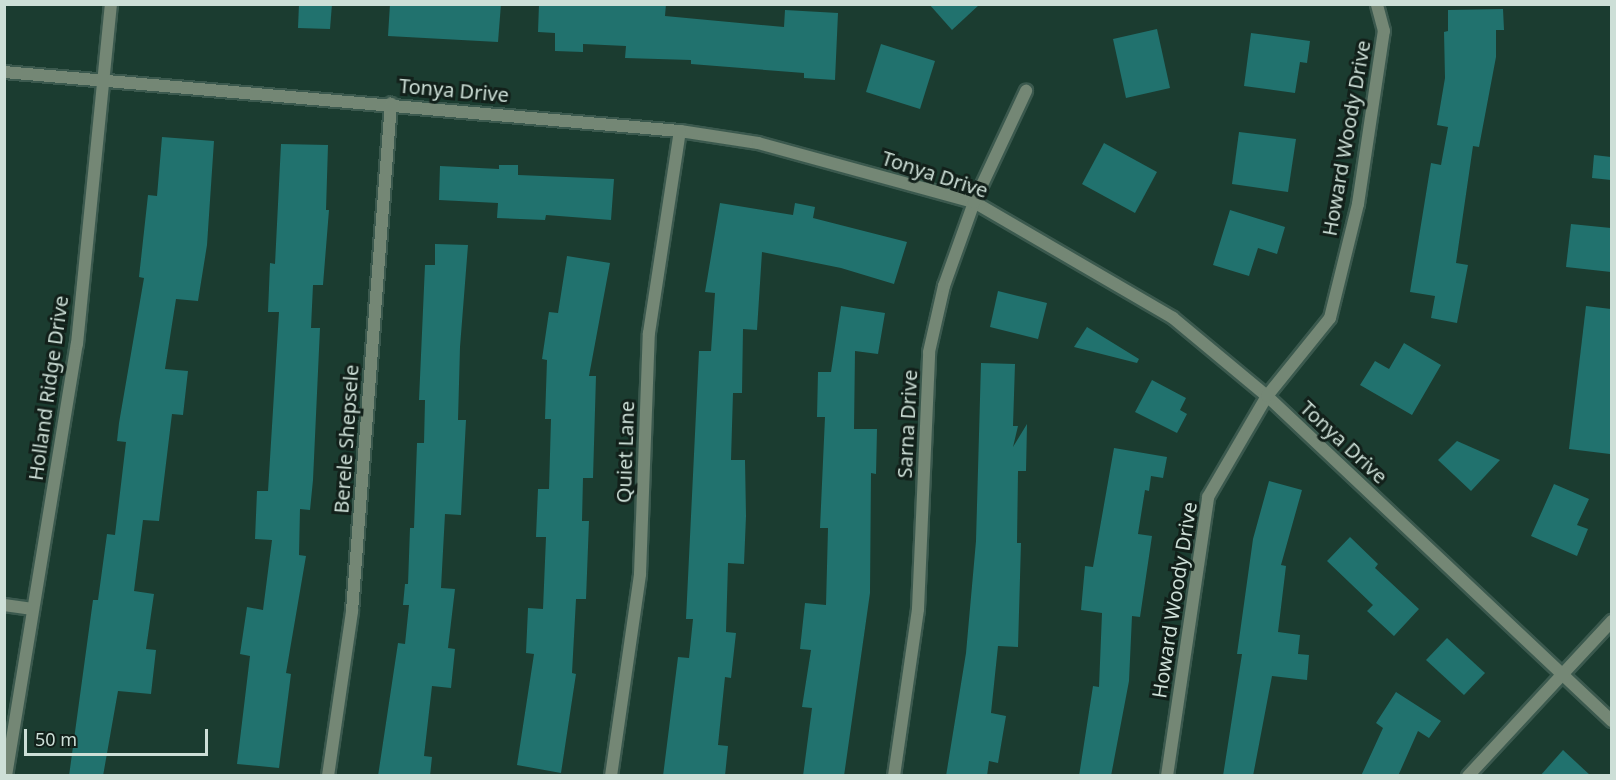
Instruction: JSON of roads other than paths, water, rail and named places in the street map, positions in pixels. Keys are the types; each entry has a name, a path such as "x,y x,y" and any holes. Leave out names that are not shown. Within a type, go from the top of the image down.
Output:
{"street":[{"name":"Holland Ridge Drive","path":"6,776 77,344 111,4"},
{"name":"Howard Woody Drive","path":"1167,776 1208,497 1266,396 1329,318 1360,192 1384,32 1377,4"},
{"name":"Tonya Drive","path":"4,72 391,103 680,131 758,142 974,202 1173,318 1266,396 1611,721"},
{"name":"Sarna Drive","path":"894,776 918,609 929,352 944,286 974,202 1026,91"},
{"name":"Berele Shepsele","path":"328,776 352,611 391,103"},
{"name":"Quiet Lane","path":"611,776 640,574 648,333 680,131"},
{"path":"4,605 33,609"},
{"path":"1468,776 1564,675 1611,621"}]}
